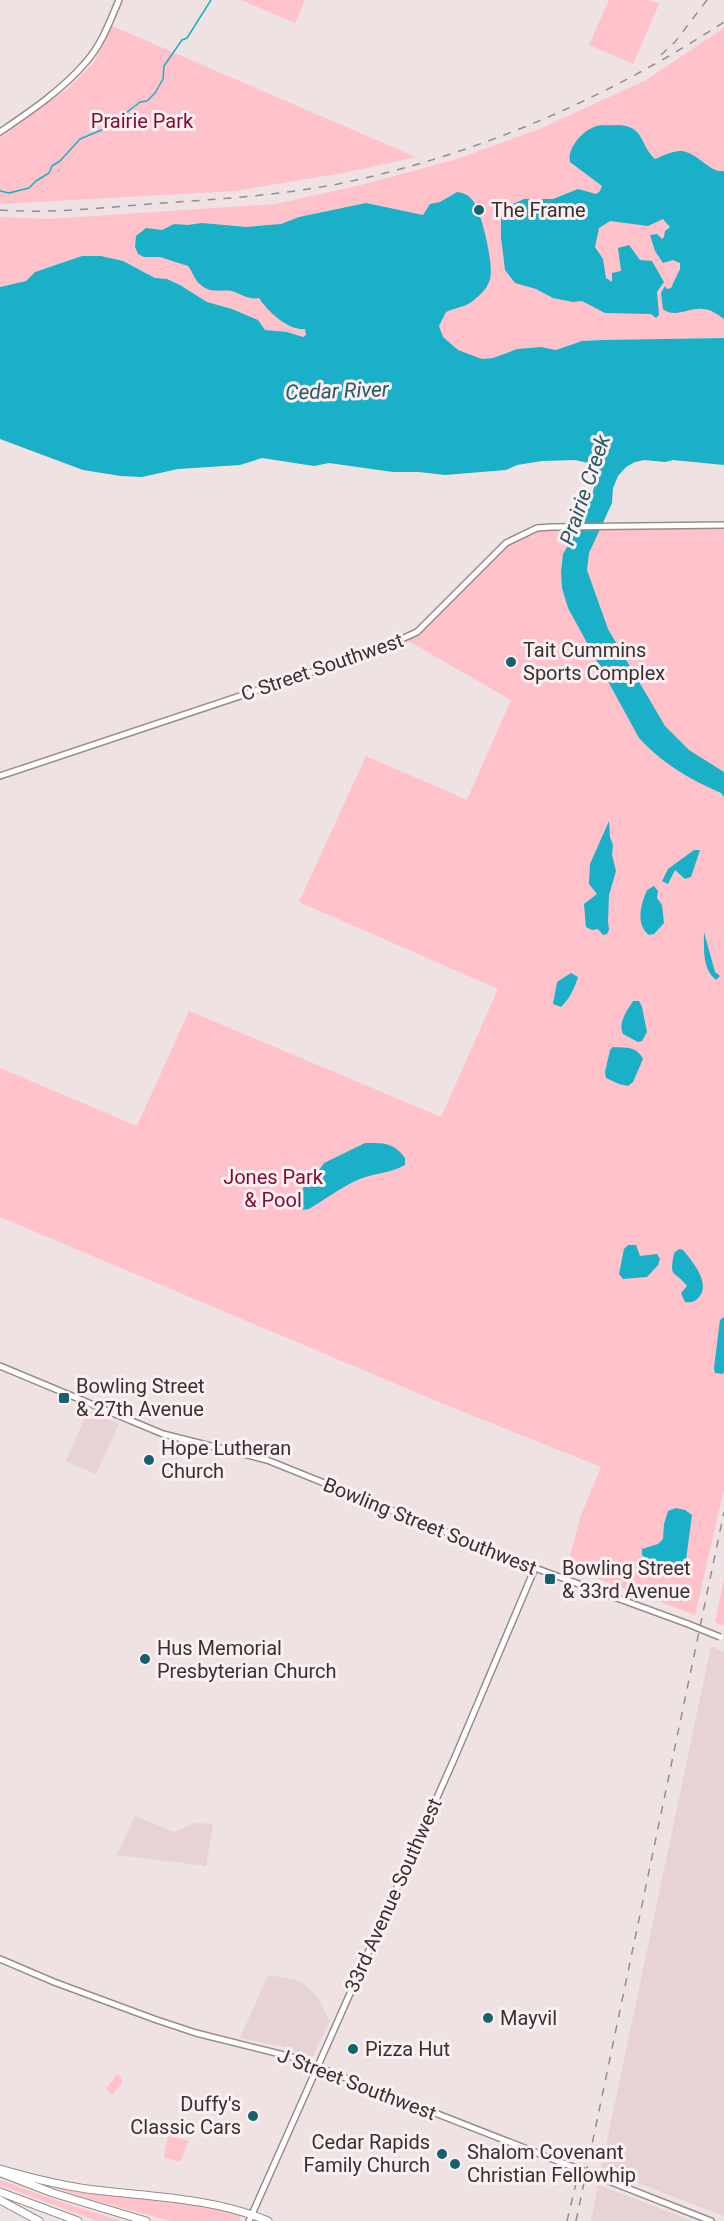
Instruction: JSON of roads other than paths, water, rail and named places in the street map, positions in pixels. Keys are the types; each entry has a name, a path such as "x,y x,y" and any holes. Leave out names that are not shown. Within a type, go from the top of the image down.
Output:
{"highway":[{"path":"0,2171 62,2185 181,2198 268,2221"},
{"path":"0,2171 53,2193 146,2221"},
{"path":"0,2192 78,2221"},
{"path":"0,2200 39,2221"}],"street":[{"path":"0,132 40,105 87,61 102,38 119,0"},
{"name":"C Street Southwest","path":"0,776 390,646 417,632 506,543 537,528 724,525"},
{"name":"Bowling Street Southwest","path":"0,1366 163,1434 267,1460 535,1568 722,1638"},
{"name":"33rd Avenue Southwest","path":"251,2218 450,1768 535,1568"},
{"name":"J Street Southwest","path":"0,1959 54,1982 154,2019 196,2033 283,2055 317,2067 711,2221"}],"water":[{"path":"627,126 638,133 655,159 672,152 682,151 693,155 714,169 724,171 724,319 705,309 672,313 663,309 661,293 665,286 667,289 671,288 680,269 680,263 673,260 663,263 655,251 650,235 657,234 662,239 665,231 670,227 663,219 648,226 610,221 599,228 595,247 603,259 606,278 612,282 612,273 621,271 618,248 629,245 640,260 652,261 664,282 657,292 659,315 656,318 651,314 605,313 582,301 573,302 553,298 536,289 515,283 505,270 501,216 513,204 524,199 553,199 578,189 596,194 600,191 602,186 570,162 571,152 576,142 589,129"},
{"name":"Cedar River","path":"457,192 468,196 473,201 480,216 491,272 489,283 480,295 464,306 446,312 439,326 443,337 458,350 482,359 493,358 517,349 541,347 556,350 582,341 724,338 724,465 673,460 665,462 644,460 626,467 618,476 613,488 612,503 589,553 587,570 608,629 665,726 689,750 724,772 724,797 721,793 667,763 639,738 568,608 562,588 563,554 584,518 599,472 597,465 575,460 542,461 517,465 506,470 445,475 393,472 329,463 314,466 262,458 240,465 178,469 142,477 83,470 0,439 0,287 26,281 35,272 82,256 101,256 123,261 155,278 167,279 180,285 207,302 258,320 265,330 287,332 303,337 306,335 305,329 292,327 279,320 259,298 232,291 205,288 188,266 160,257 144,257 138,254 135,247 136,236 146,228 162,230 174,224 202,223 246,227 281,224 299,217 366,203 423,215 430,204 440,202"},
{"path":"609,821 616,871 609,895 609,930 603,935 598,929 592,930 586,927 584,904 597,894 589,884 590,864"},
{"path":"694,850 700,850 691,877 685,879 675,870 668,884 662,881 668,869"},
{"path":"654,886 658,891 657,898 662,905 664,923 654,934 649,935 642,925 641,914 647,890"},
{"path":"704,932 715,972 720,976 716,980 706,964"},
{"path":"571,973 578,977 569,997 561,1007 553,1004 557,982"},
{"path":"633,1001 639,1001 642,1007 647,1032 642,1041 638,1042 623,1034 621,1026"},
{"path":"613,1047 634,1050 643,1059 633,1082 628,1086 606,1078 605,1072 610,1050"},
{"path":"365,1143 392,1146 405,1158 405,1165 355,1181 309,1209 301,1210 296,1206 296,1200 303,1188 310,1183 324,1163"},
{"path":"628,1245 636,1245 640,1256 657,1254 660,1259 658,1265 647,1277 623,1279 619,1274 624,1249"},
{"path":"679,1249 683,1250 691,1260 702,1279 702,1291 697,1299 691,1302 685,1302 681,1293 687,1286 672,1271 674,1253"},
{"path":"724,1317 723,1374 715,1373 714,1368 720,1320"},
{"path":"676,1508 692,1515 686,1560 681,1567 655,1563 642,1555 642,1549 658,1544 663,1539 668,1511"}],"waterway":[{"path":"0,191 9,193 29,188 49,173 52,166 60,161 80,139 104,129 106,123 126,113 140,102 147,101 163,79 164,66 182,40 187,38 211,0"}],"railway":[{"path":"661,55 675,42 707,0"},
{"path":"0,210 82,210 250,196 316,188 390,172 490,140 539,121 633,76 724,22"},
{"path":"576,2221 724,1512"},
{"path":"567,2221 578,2175"}],"place":[{"name":"The Frame","path":"479,210"},
{"name":"Tait Cummins Sports Complex","path":"511,662"},
{"name":"Bowling Street & 27th Avenue","path":"64,1398"},
{"name":"Hope Lutheran Church","path":"149,1460"},
{"name":"Bowling Street & 33rd Avenue","path":"550,1579"},
{"name":"Hus Memorial Presbyterian Church","path":"145,1659"},
{"name":"Mayvil","path":"488,2018"},
{"name":"Pizza Hut","path":"353,2049"},
{"name":"Duffy's Classic Cars","path":"253,2116"},
{"name":"Cedar Rapids Family Church","path":"442,2154"},
{"name":"Shalom Covenant Christian Fellowhip","path":"455,2164"}],"park label":[{"name":"Prairie Park","path":"142,121"},
{"name":"Jones Park & Pool","path":"273,1188"}],"water label":[{"name":"Prairie Creek","path":"585,490"}]}
